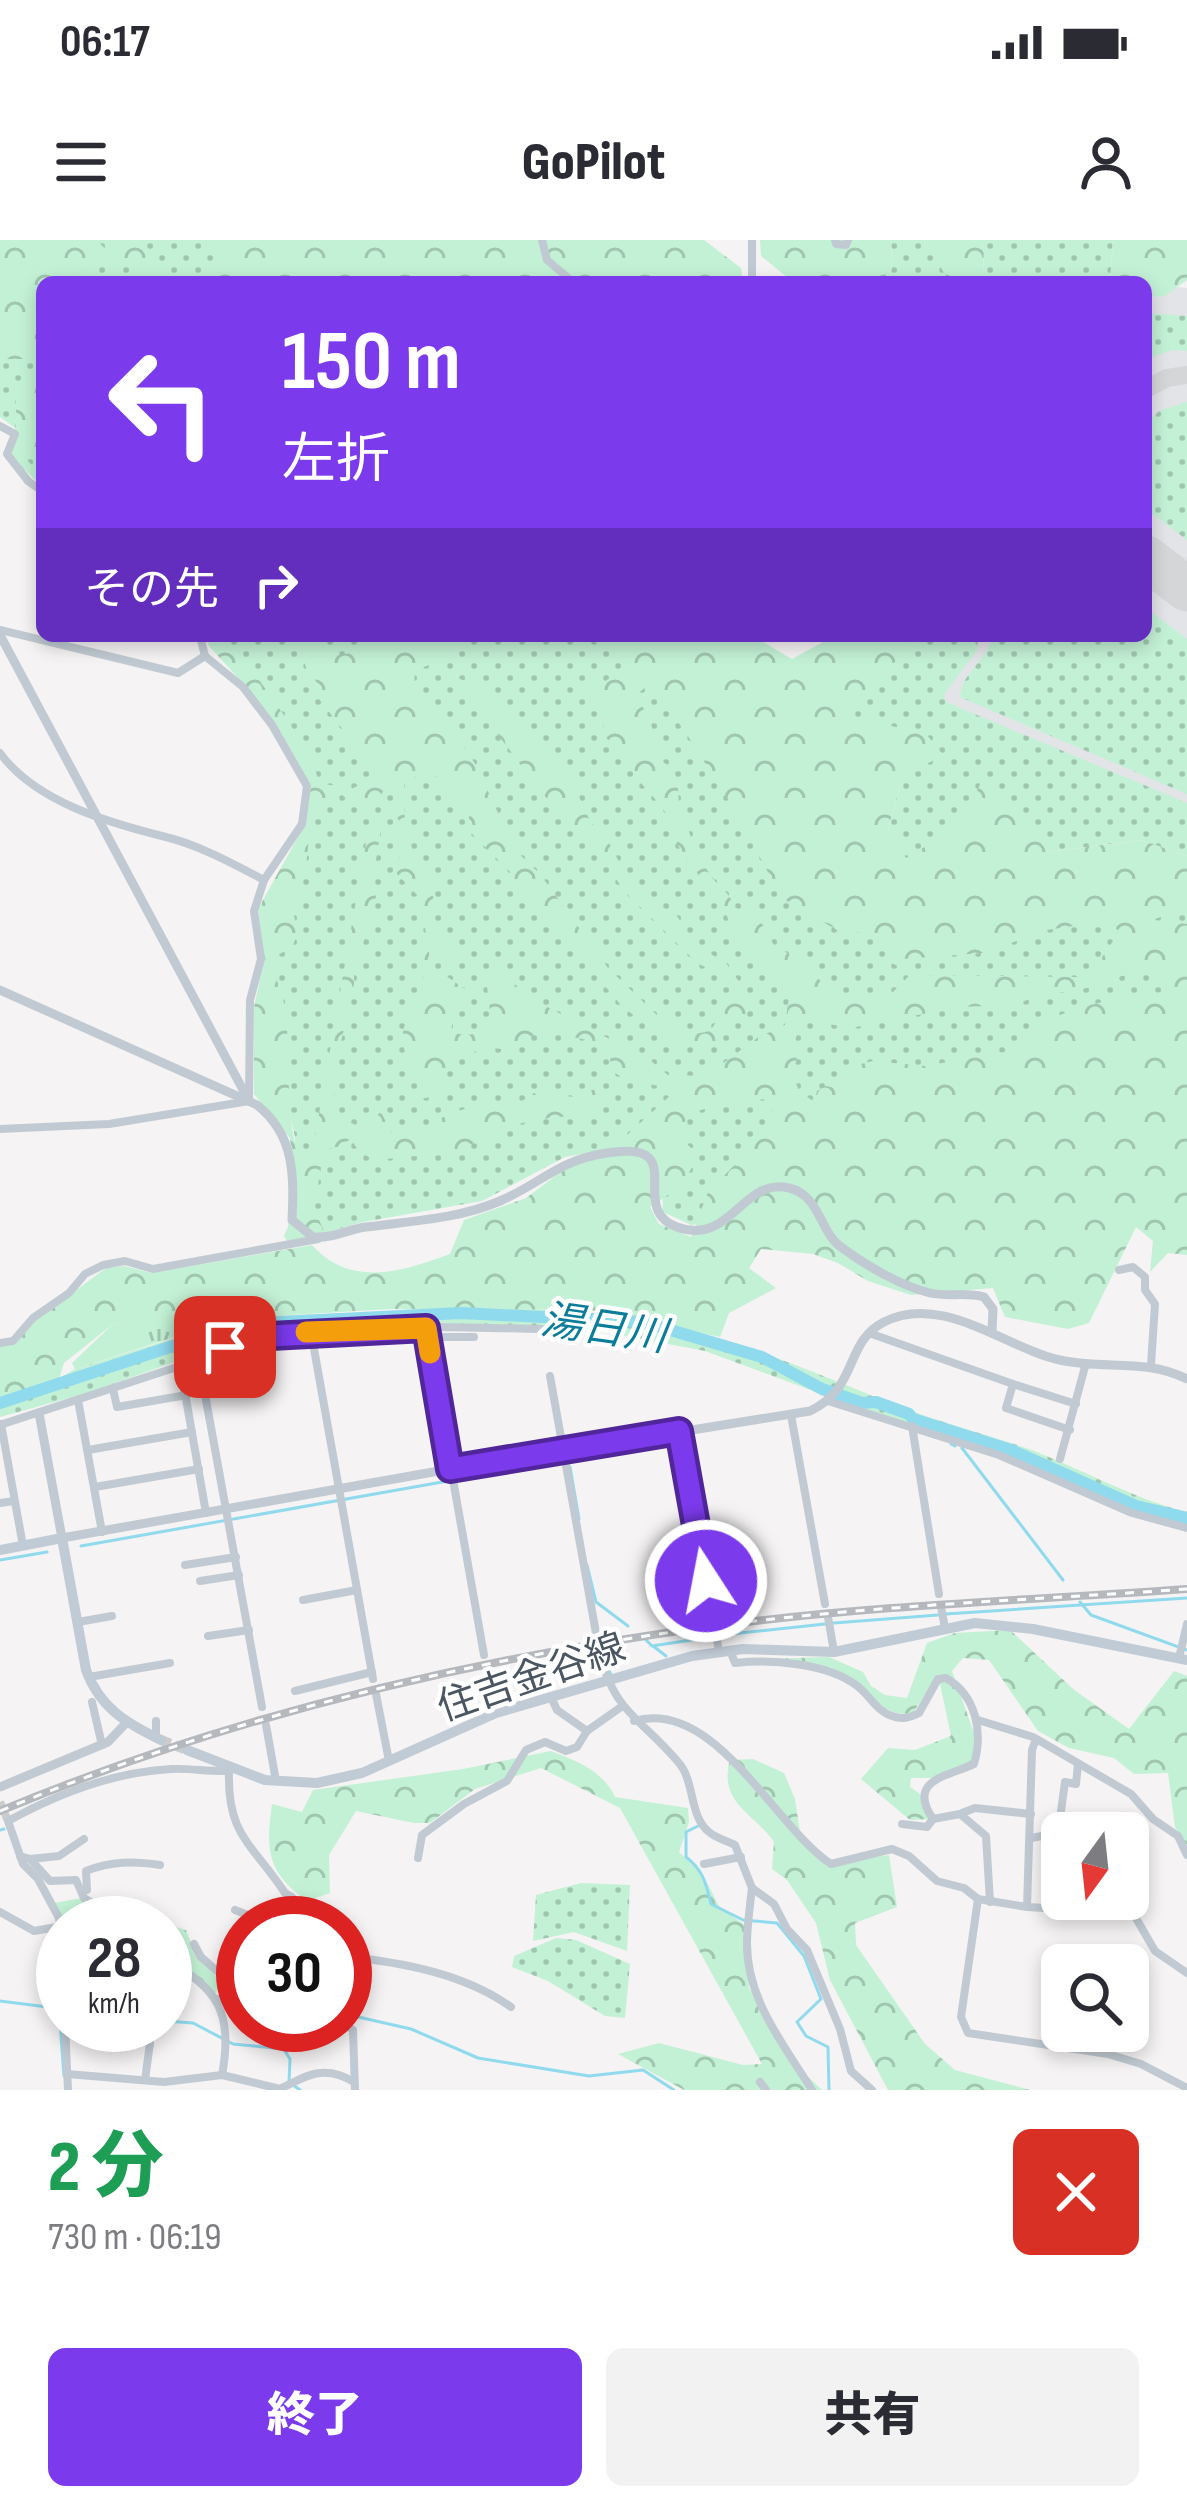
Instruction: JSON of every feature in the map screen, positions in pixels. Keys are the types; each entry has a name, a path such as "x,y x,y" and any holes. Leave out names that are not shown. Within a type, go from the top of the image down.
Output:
{"main road":[{"path":"0,1550 62,1538 88,1678 103,1702 126,1724 159,1739"},
{"name":"住吉金谷線","path":"187,1750 229,1769 276,1781 337,1780 496,1713 719,1641 835,1652 945,1628 1000,1624 1182,1654"}],"street":[{"path":"542,240 547,260 566,276"},
{"path":"752,240 752,276"},
{"path":"835,240 846,245 848,240"},
{"path":"0,426 15,434 7,454 36,487"},
{"path":"0,633 36,641"},
{"path":"0,633 249,1101"},
{"path":"40,642 146,662 178,673 205,656"},
{"path":"202,642 205,656 243,687 272,725 307,786 302,824 263,880 254,911 261,959 250,1000 249,1101"},
{"path":"0,753 14,773 98,818 198,849 263,880"},
{"path":"0,990 249,1101 274,1122 291,1155 292,1220 320,1239"},
{"path":"0,1129 110,1124 249,1101"},
{"path":"0,1343 13,1341 33,1318 69,1294 85,1274 103,1265 124,1262 153,1268 472,1210 505,1199 560,1164 634,1151 655,1163 654,1207 664,1222 690,1231 709,1230 770,1186 790,1188 811,1201 837,1244 874,1266 931,1293 985,1297 993,1309 992,1331"},
{"path":"1119,1270 1133,1267 1145,1277 1145,1291 1155,1304 1150,1365"},
{"path":"39,1413 62,1538 206,1514 229,1516 563,1451 810,1411 829,1400 846,1380 868,1333 889,1319 910,1315 960,1321 1050,1358 1150,1365 1187,1378"},
{"path":"262,1707 199,1356 270,1336 311,1332 542,1330"},
{"path":"295,1691 372,1676 311,1332"},
{"path":"427,1332 474,1337"},
{"path":"427,1332 484,1655"},
{"path":"868,1333 1076,1404"},
{"path":"1060,1459 1086,1364"},
{"path":"23,1546 0,1425 177,1367 182,1370 187,1395 206,1514"},
{"path":"550,1376 596,1633"},
{"path":"1013,1384 1006,1408 1070,1430"},
{"path":"113,1389 117,1407 187,1395"},
{"path":"78,1400 102,1532"},
{"path":"829,1400 1039,1471 1132,1513 1187,1528"},
{"path":"791,1415 825,1604"},
{"path":"912,1426 939,1594"},
{"path":"679,1431 713,1616"},
{"path":"88,1450 192,1432"},
{"path":"94,1487 199,1469"},
{"path":"0,1503 14,1501"},
{"path":"185,1565 236,1557"},
{"path":"200,1581 239,1575"},
{"path":"303,1600 357,1590"},
{"path":"941,1607 945,1628"},
{"path":"77,1622 112,1616"},
{"path":"828,1617 835,1652"},
{"path":"1182,1654 1187,1624"},
{"path":"208,1636 249,1630"},
{"path":"719,1641 735,1663 759,1660 840,1677 899,1719 919,1713 934,1684 946,1678 957,1684 978,1720 980,1742 974,1764 925,1790 923,1800 933,1819 940,1821 975,1808 1031,1814"},
{"path":"598,1647 606,1680 621,1707 682,1766 699,1820 709,1832 735,1845 741,1857 752,1888 747,1948 766,2016 812,2090"},
{"path":"88,1678 170,1663"},
{"path":"487,1671 496,1713"},
{"path":"376,1694 389,1761"},
{"path":"551,1696 556,1709 587,1731"},
{"path":"92,1702 101,1744"},
{"path":"418,1858 422,1835 464,1804 507,1781 526,1750 545,1742 571,1752 587,1731 621,1707"},
{"path":"634,1721 651,1716 713,1739 799,1836 831,1864 892,1849 909,1856 937,1881 964,1888 978,1899 1133,1913 1156,1951 1187,1973"},
{"path":"156,1720 159,1739"},
{"path":"978,1720 1036,1738 1131,1794 1178,1836 1187,1855"},
{"path":"0,1787 114,1738 126,1724"},
{"path":"266,1726 276,1781"},
{"path":"1027,1907 1036,1738"},
{"path":"1031,1838 1058,1833 1065,1782 1076,1784 1078,1764"},
{"path":"47,1896 19,1856 8,1821 96,1783 177,1768 229,1769 228,1807 236,1829 290,1896"},
{"path":"960,1814 986,1836 990,1902"},
{"path":"902,1824 927,1826 933,1819"},
{"path":"19,1856 59,1856 84,1839"},
{"path":"704,1864 741,1857"},
{"path":"30,1859 50,1881 76,1880 85,1896"},
{"path":"87,1896 86,1871 135,1861 160,1865"},
{"path":"752,1888 773,1904 787,1929 807,1950 835,2016 851,2072 872,2090"},
{"path":"978,1899 961,2017 968,2033 1108,2054 1141,2064 1187,2088"},
{"path":"0,1912 36,1931"},
{"path":"194,1943 216,1970"},
{"path":"372,1959 457,1978 512,2007"},
{"path":"67,2052 68,2090"},
{"path":"145,2080 149,2052"},
{"path":"222,2075 225,2052"},
{"path":"354,2086 356,2052"},
{"path":"68,2074 145,2080 222,2075 287,2086 312,2072 340,2074 354,2086"}],"shaded area":[{"path":"1152,285 1187,288 1187,807 935,701 972,642 1152,642"}],"green space":[{"path":"0,240 96,240 112,255 120,247 113,240 136,242 146,249 157,276 111,262 89,267 76,276 36,276 36,359 0,359"},
{"path":"58,240 253,240 309,276 65,276"},
{"path":"212,240 704,240 741,268 742,276 191,276 205,273 217,245"},
{"path":"760,240 891,240 892,269 886,276 786,276 761,256"},
{"path":"891,240 924,240 947,276 886,276 892,269"},
{"path":"924,240 984,240 983,276 946,276"},
{"path":"984,240 1113,240 1110,276 983,276"},
{"path":"1113,240 1187,240 1187,280 1165,296 1152,297 1152,276 1110,276"},
{"path":"1152,313 1187,316 1187,351 1152,357"},
{"path":"36,336 36,475 7,454 15,428 0,417 0,352"},
{"path":"16,383 36,384 36,448 27,460 36,469 36,481 7,452 16,432"},
{"path":"1187,402 1187,540 1152,514 1152,419 1159,411"},
{"path":"1152,613 1187,639 1187,794 960,697 965,681 990,645 1152,642"},
{"path":"207,642 228,642 255,674 300,740 320,784 342,786 342,793 378,777 385,789 374,804 353,804 341,794 315,803 306,867 292,908 298,932 292,948 275,956 287,1029 292,1128 302,1167 311,1160 371,814 383,817 374,872 376,897 354,961 354,984 332,1082 341,1120 354,1124 355,1134 381,1112 391,1132 405,1132 461,1110 508,1105 534,1093 575,1097 595,1089 606,1096 605,1103 577,1115 526,1122 434,1156 376,1160 353,1144 354,1136 324,1150 314,1209 324,1231 289,1243 284,1236 298,1214 290,1138 254,1094 254,1007 264,960 258,909 304,826 311,786 269,712"},
{"path":"215,642 660,642 815,864 1187,866 1187,1020 716,1221 691,1225 663,1212 662,1177 614,1148 565,1157 482,1201 363,1222 289,1243 284,1236 295,1137 264,996 317,792 287,740"},
{"path":"299,642 325,642 329,657 362,651 372,642 457,642 455,656 415,670 414,687 429,699 474,762 516,851 540,874 608,968 663,1021 691,1035 710,1031 729,1003 731,991 719,974 697,963 625,892 592,844 551,804 453,676 477,686 515,725 562,759 590,821 611,846 625,874 640,893 677,916 697,946 726,963 755,1005 714,1044 680,1051 673,1048 620,1004 539,907 512,889 511,873 466,828 470,814 443,789 437,776 419,775 404,781 406,831 430,879 431,913 453,950 470,948 471,960 455,964 434,944 428,949 432,966 469,992 457,1001 451,1030 466,1035 492,1029 485,969 501,969 526,996 627,1048 636,1058 651,1061 668,1075 706,1076 757,1038 785,1025 789,997 761,957 733,934 727,916 677,844 665,812 630,768 633,762 603,735 604,717 576,689 576,683 599,686 628,670 646,687 637,694 664,754 663,762 677,779 682,814 707,870 734,907 754,916 773,944 801,962 834,994 886,999 910,975 1077,977 1091,974 1117,935 1118,930 1106,921 1047,930 983,953 903,959 901,968 890,962 884,946 861,933 837,930 782,898 684,730 644,678 595,642 763,642 792,659 823,642 914,642 845,714 927,735 944,756 903,774 888,829 906,858 960,826 985,774 1048,852 1141,840 1187,856 1187,908 1152,920 1187,924 1187,1255 1168,1253 1150,1272 1153,1241 1136,1227 1089,1323 1068,1329 1005,1317 993,1288 911,1295 868,1281 813,1254 761,1249 749,1268 776,1288 729,1313 720,1337 591,1310 391,1309 243,1318 184,1332 113,1324 64,1363 59,1379 0,1398 0,1347 106,1268 124,1266 152,1273 312,1245 343,1267 360,1271 414,1266 450,1254 464,1220 526,1198 566,1168 628,1134 671,1095 691,1111 683,1140 698,1155 683,1185 650,1207 659,1224 691,1237 708,1192 765,1134 774,1115 764,1099 698,1111 676,1090 612,1071 609,1051 592,1041 544,1031 501,1049 486,1047 462,1058 446,1057 446,1089 442,1095 420,1099 422,1070 410,1065 403,1039 423,980 419,940 426,933 418,896 397,874 400,852 395,840 401,824 391,807 398,799 395,784 376,772 319,699 320,686 307,671","holes":["1159,972 1162,992 1078,1008 1039,1025 1010,1051 925,1066 873,1061 857,1065 835,1088 817,1091 815,1102 804,1095 786,1103 798,1088 791,1071 797,1060 796,1037 811,1021 851,1028 959,1007 1014,1005 1045,993"]},
{"path":"914,642 977,642 978,649 944,694 946,702 1187,803 1187,856 1141,840 1048,852 1027,828 960,826 906,859 888,829 903,774 944,755 844,714"},
{"path":"488,1308 624,1317 737,1344 904,1408 1026,1448 1187,1512 1187,1525 1118,1505 1006,1454 705,1351 589,1329 538,1325 302,1330 200,1353 87,1393 0,1417 0,1398 200,1330 274,1316"},
{"path":"113,1324 190,1332 75,1369 72,1363"},
{"path":"1010,1630 1073,1689 1129,1729 1174,1671 1187,1676 1187,1846 1175,1827 1168,1773 1134,1774 1114,1758 1069,1748 1038,1731 989,1660 963,1658 952,1671 975,1736 972,1762 933,1778 911,1778 910,1787 920,1794 929,1819 910,1820 861,1779 888,1748 915,1750 951,1736 938,1674 913,1713 903,1714 888,1710 850,1679 766,1659 829,1657 863,1672 871,1686 885,1695 907,1698 927,1643 955,1633"},
{"path":"551,1751 596,1774 615,1797 688,1808 689,1822 679,1852 703,1875 720,1908 745,1925 749,1988 796,2065 822,2090 684,2090 618,2054 659,2043 743,2065 762,2064 620,1808 541,1768 475,1789 430,1823 356,1811 329,1855 330,1893 301,1896 276,1869 269,1834 272,1804 302,1812 313,1790"},
{"path":"753,1759 784,1773 795,1799 800,1832 831,1864 889,1855 897,1907 855,1923 856,1945 925,2044 955,2070 1030,2090 888,2090 830,1980 816,1923 787,1880 772,1869 774,1842 733,1797 730,1760"},
{"path":"581,1883 630,1885 627,1951 574,1932 533,1941 536,1895"},
{"path":"556,1938 576,1940 630,1964 625,2018 605,2016 548,1981 512,1967 514,1956"},
{"path":"192,1944 216,1977 216,1993 192,1976"}],"waterway":[{"name":"湯日川","path":"0,1403 173,1346 260,1323 461,1313 643,1322 762,1357 822,1389 862,1403 876,1402 913,1419 1011,1450 1136,1506 1187,1518"},
{"path":"951,1444 955,1446"},
{"path":"962,1448 1063,1580"},
{"path":"81,1546 561,1461"},
{"path":"570,1467 579,1519"},
{"path":"0,1560 47,1552"},
{"path":"587,1565 596,1602 628,1626"},
{"path":"946,1614 1187,1598"},
{"path":"1080,1602 1091,1615 1187,1650"},
{"path":"834,1623 938,1615"},
{"path":"721,1635 825,1624"},
{"path":"646,1640 652,1646 711,1637"},
{"path":"653,1646 666,1656"},
{"path":"603,1653 612,1678"},
{"path":"698,1826 686,1832 686,1857 701,1873 711,1904 743,1920 777,1923 804,1956 821,1999 797,2022 806,2036 828,2047 829,2090"},
{"path":"0,1830 4,1829"},
{"path":"0,2001 36,2006"},
{"path":"372,2020 411,2029 478,2058 589,2076 643,2070 674,2090"},
{"path":"192,2023 216,2035"},
{"path":"62,2052 64,2076"},
{"path":"286,2052 289,2082 300,2090"}],"taxiway":[{"path":"1152,386 1187,375"}],"runway":[{"path":"1152,563 1187,589"}],"tunnel":[{"path":"161,1740 187,1750"},
{"path":"0,1802 8,1821"}],"railway":[{"path":"0,1811 175,1746 265,1719 538,1654 781,1618 1187,1589"}],"slow traffic":[{"path":"306,1332 426,1328 430,1353"}],"route":[{"path":"225,1347 270,1336 426,1328 450,1469 679,1431 706,1581"}]}
